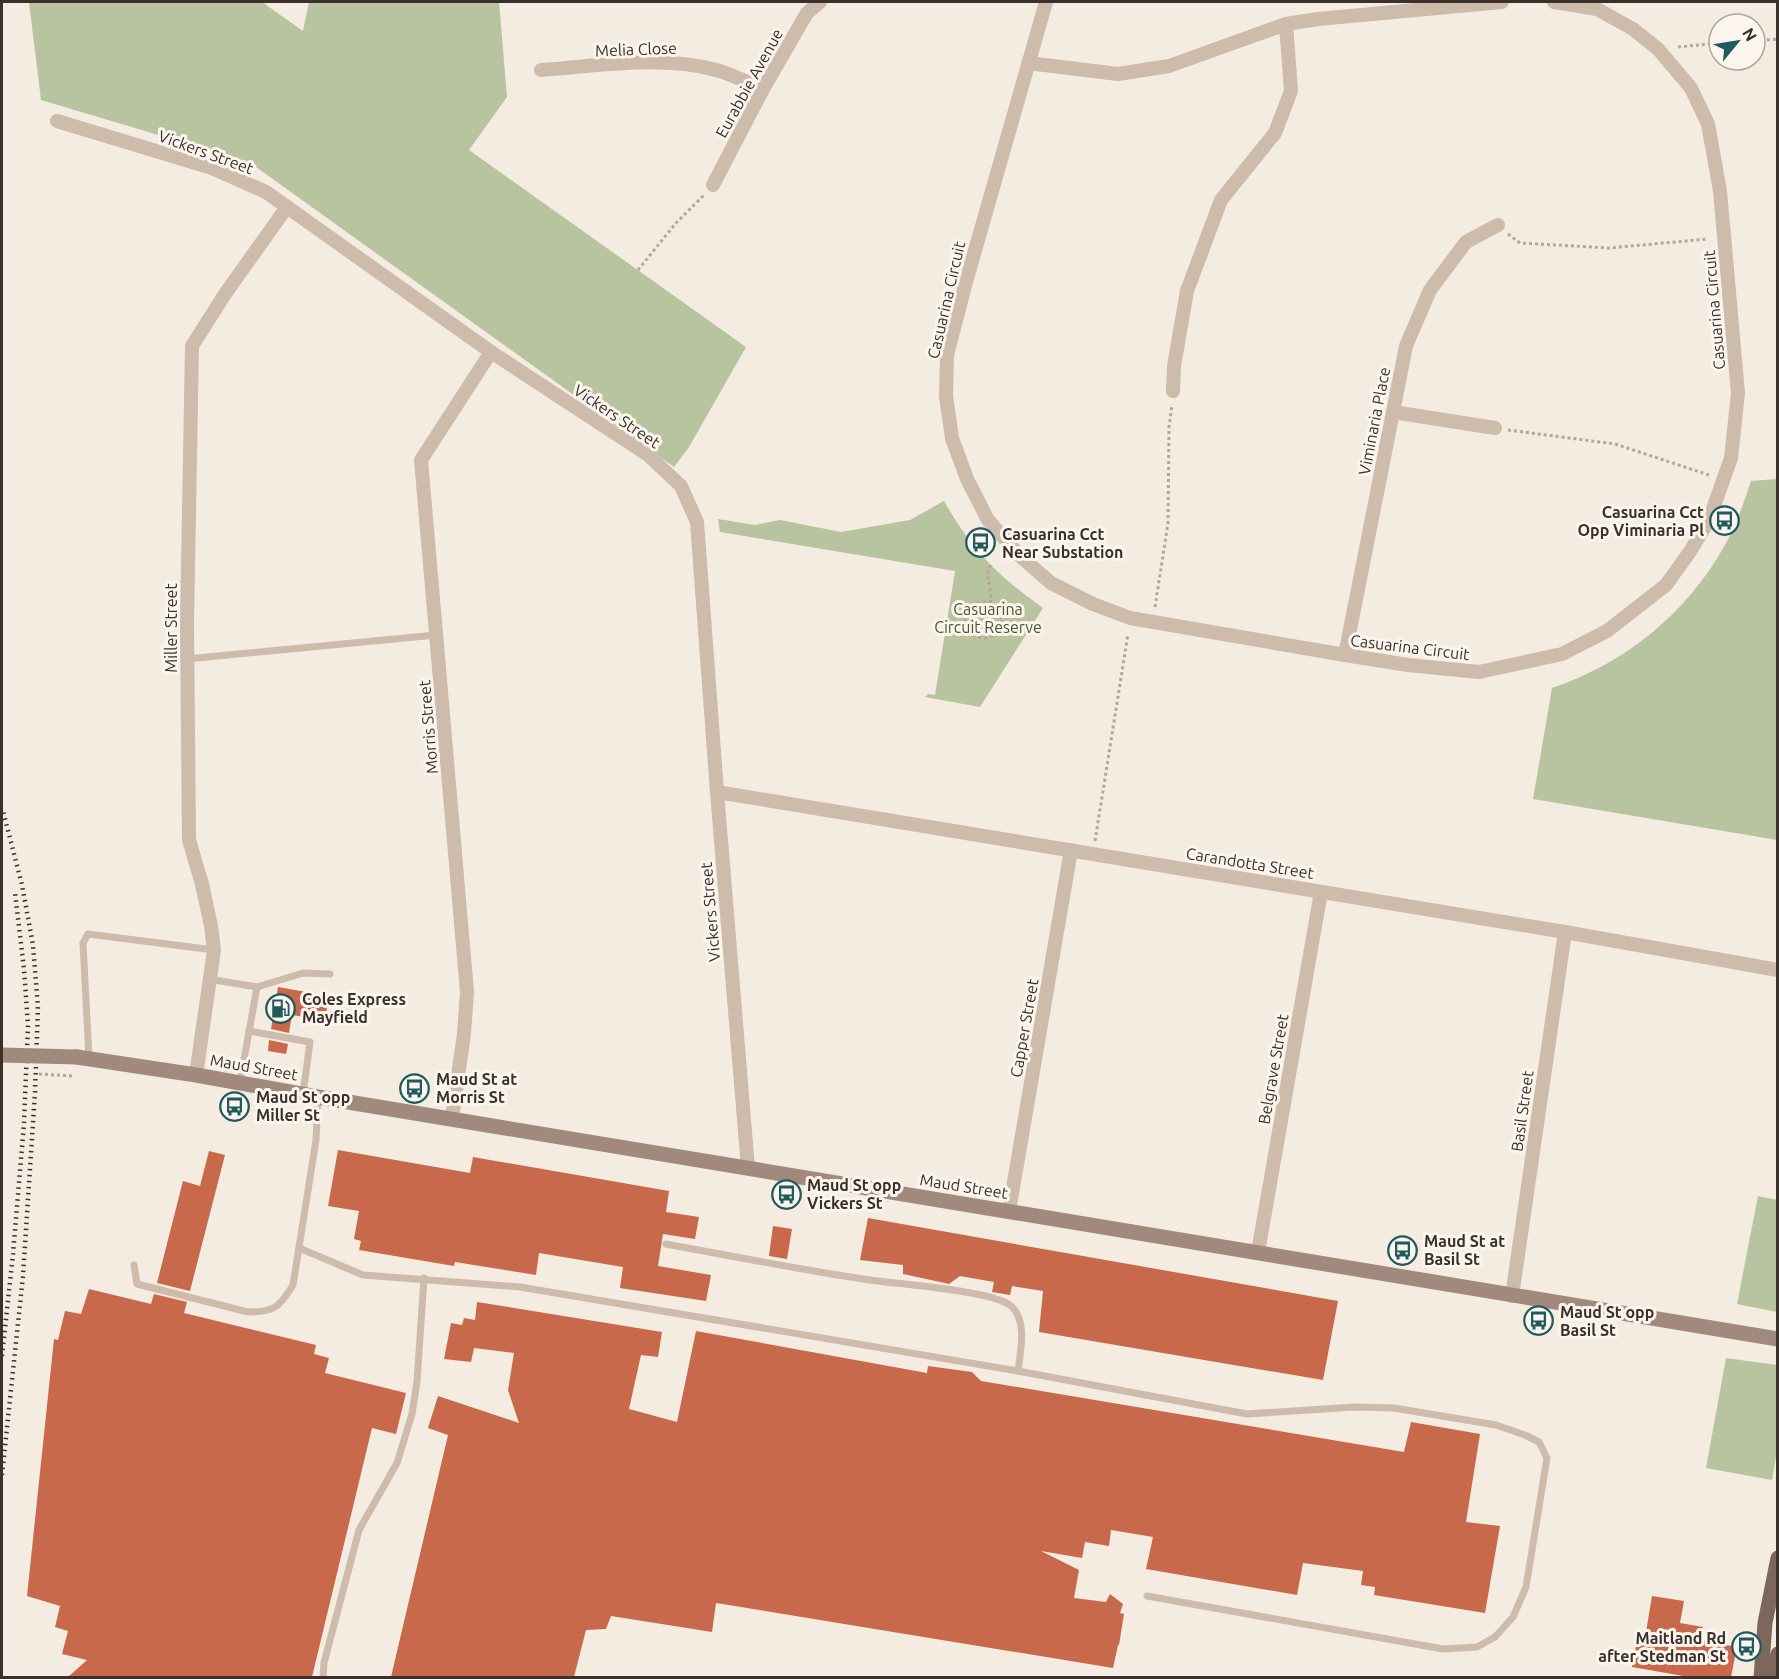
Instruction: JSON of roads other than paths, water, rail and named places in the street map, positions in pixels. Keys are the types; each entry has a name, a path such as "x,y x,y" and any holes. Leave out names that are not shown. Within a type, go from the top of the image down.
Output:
{"main road":[{"name":"Maud Street","path":"2,1055 83,1058 196,1075 1778,1339"},
{"path":"1761,1677 1765,1623 1778,1558"},
{"path":"1772,1677 1778,1654"}],"street":[{"name":"Eurabbie Avenue","path":"713,185 763,89 807,13 820,2"},
{"name":"Casuarina Circuit","path":"1046,2 966,282 948,355 946,396 952,438 967,479 988,520 1020,556 1051,583 1093,604 1130,618 1408,665 1479,672 1562,654 1607,631 1666,585 1691,550 1709,519 1731,458 1738,393 1720,191 1708,124 1691,88 1658,49 1633,29 1597,9 1555,2"},
{"path":"1028,63 1118,74 1169,66 1286,24 1502,2"},
{"path":"1173,391 1173,366 1187,291 1221,200 1275,133 1291,91 1286,24"},
{"name":"Melia Close","path":"542,70 678,62 717,70 763,89"},
{"name":"Vickers Street","path":"57,122 212,168 266,192 491,352 648,455 681,486 697,522 748,1168"},
{"name":"Miller Street","path":"196,1075 214,950 202,884 189,840 187,659 192,346 225,294 287,207"},
{"name":"Viminaria Place","path":"1345,655 1406,346 1430,290 1466,242 1498,225"},
{"name":"Morris Street","path":"452,1118 464,1034 467,992 421,460 491,352"},
{"path":"1393,412 1495,428"},
{"name":"Carandotta Street","path":"717,792 1565,932 1778,970"},
{"name":"Capper Street","path":"1009,1212 1071,850"},
{"name":"Belgrave Street","path":"1258,1252 1321,892"},
{"name":"Basil Street","path":"1512,1296 1565,932"}],"lane":[{"path":"187,659 436,635"},
{"path":"83,1058 83,943 88,934 214,950"},
{"path":"209,979 257,987 303,973 330,974"},
{"path":"239,1083 257,987"},
{"path":"134,1265 137,1284 248,1312 264,1312 274,1309 292,1285 314,1150 310,1042 249,1031"},
{"path":"666,1244 864,1279 988,1296 1011,1305 1018,1317 1022,1331 1018,1371"},
{"path":"298,1248 363,1275 520,1287 1018,1371 1246,1413 1354,1407 1394,1408 1496,1425 1539,1442 1547,1458 1526,1587 1513,1617 1495,1637 1477,1647 1443,1649 1147,1596"},
{"path":"323,1677 324,1663 359,1530 397,1463 412,1414 417,1383 424,1278"}],"railway":[{"path":"2,1475 23,1276 38,1007 33,945 22,885 3,811"},
{"path":"2,1356 24,1123 28,1025 15,893"}],"place":[{"name":"Casuarina Cct Opp Viminaria Pl","path":"1725,521"},
{"name":"Casuarina Cct Near Substation","path":"981,543"},
{"name":"Coles Express Mayfield","path":"281,1008"},
{"name":"Maud St at Morris St","path":"415,1088"},
{"name":"Maud St opp Miller St","path":"235,1106"},
{"name":"Maud St opp Vickers St","path":"786,1194"},
{"name":"Maud St at Basil St","path":"1403,1250"},
{"name":"Maud St opp Basil St","path":"1539,1321"},
{"name":"Maitland Rd after Stedman St","path":"1747,1647"}],"park label":[{"name":"Casuarina Circuit Reserve","path":"988,618"}]}
